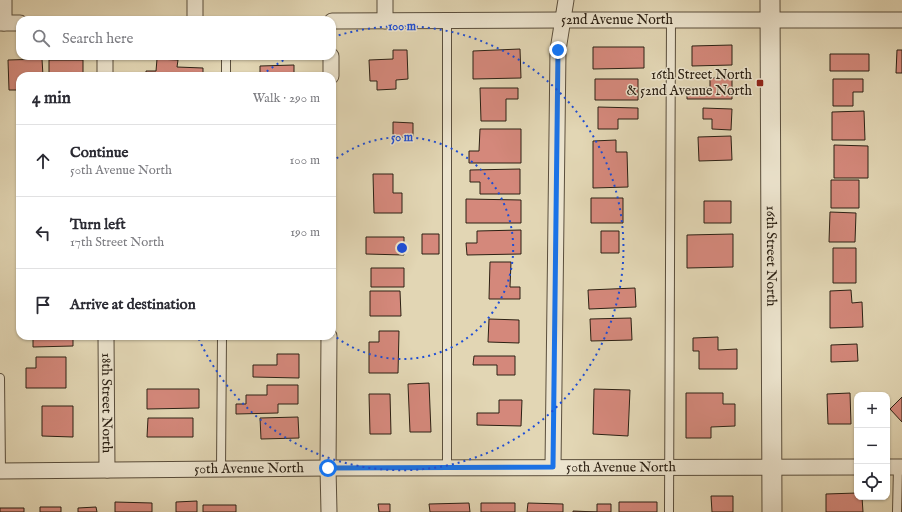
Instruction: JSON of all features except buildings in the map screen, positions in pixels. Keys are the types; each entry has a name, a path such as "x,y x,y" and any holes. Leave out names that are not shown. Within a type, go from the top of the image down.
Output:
{"street":[{"path":"4,0 2,23 16,23"},
{"path":"195,0 195,16"},
{"path":"385,0 385,21"},
{"path":"553,467 558,50 566,0"},
{"name":"16th Street North","path":"770,0 772,512"},
{"name":"52nd Avenue North","path":"336,21 902,20"},
{"path":"105,60 105,72"},
{"path":"331,72 332,60"},
{"name":"18th Street North","path":"106,340 107,470"},
{"path":"329,340 329,512"},
{"name":"50th Avenue North","path":"1,471 328,468 854,467"}],"lane":[{"path":"447,20 447,468"},
{"path":"669,512 671,20"},
{"path":"226,60 226,72"},
{"path":"221,469 222,340"},
{"path":"0,378 1,471"},
{"path":"897,466 897,512"}],"place":[{"name":"16th Street North & 52nd Avenue North","path":"760,83"}],"route":[{"path":"328,468 553,467 558,50"}]}
